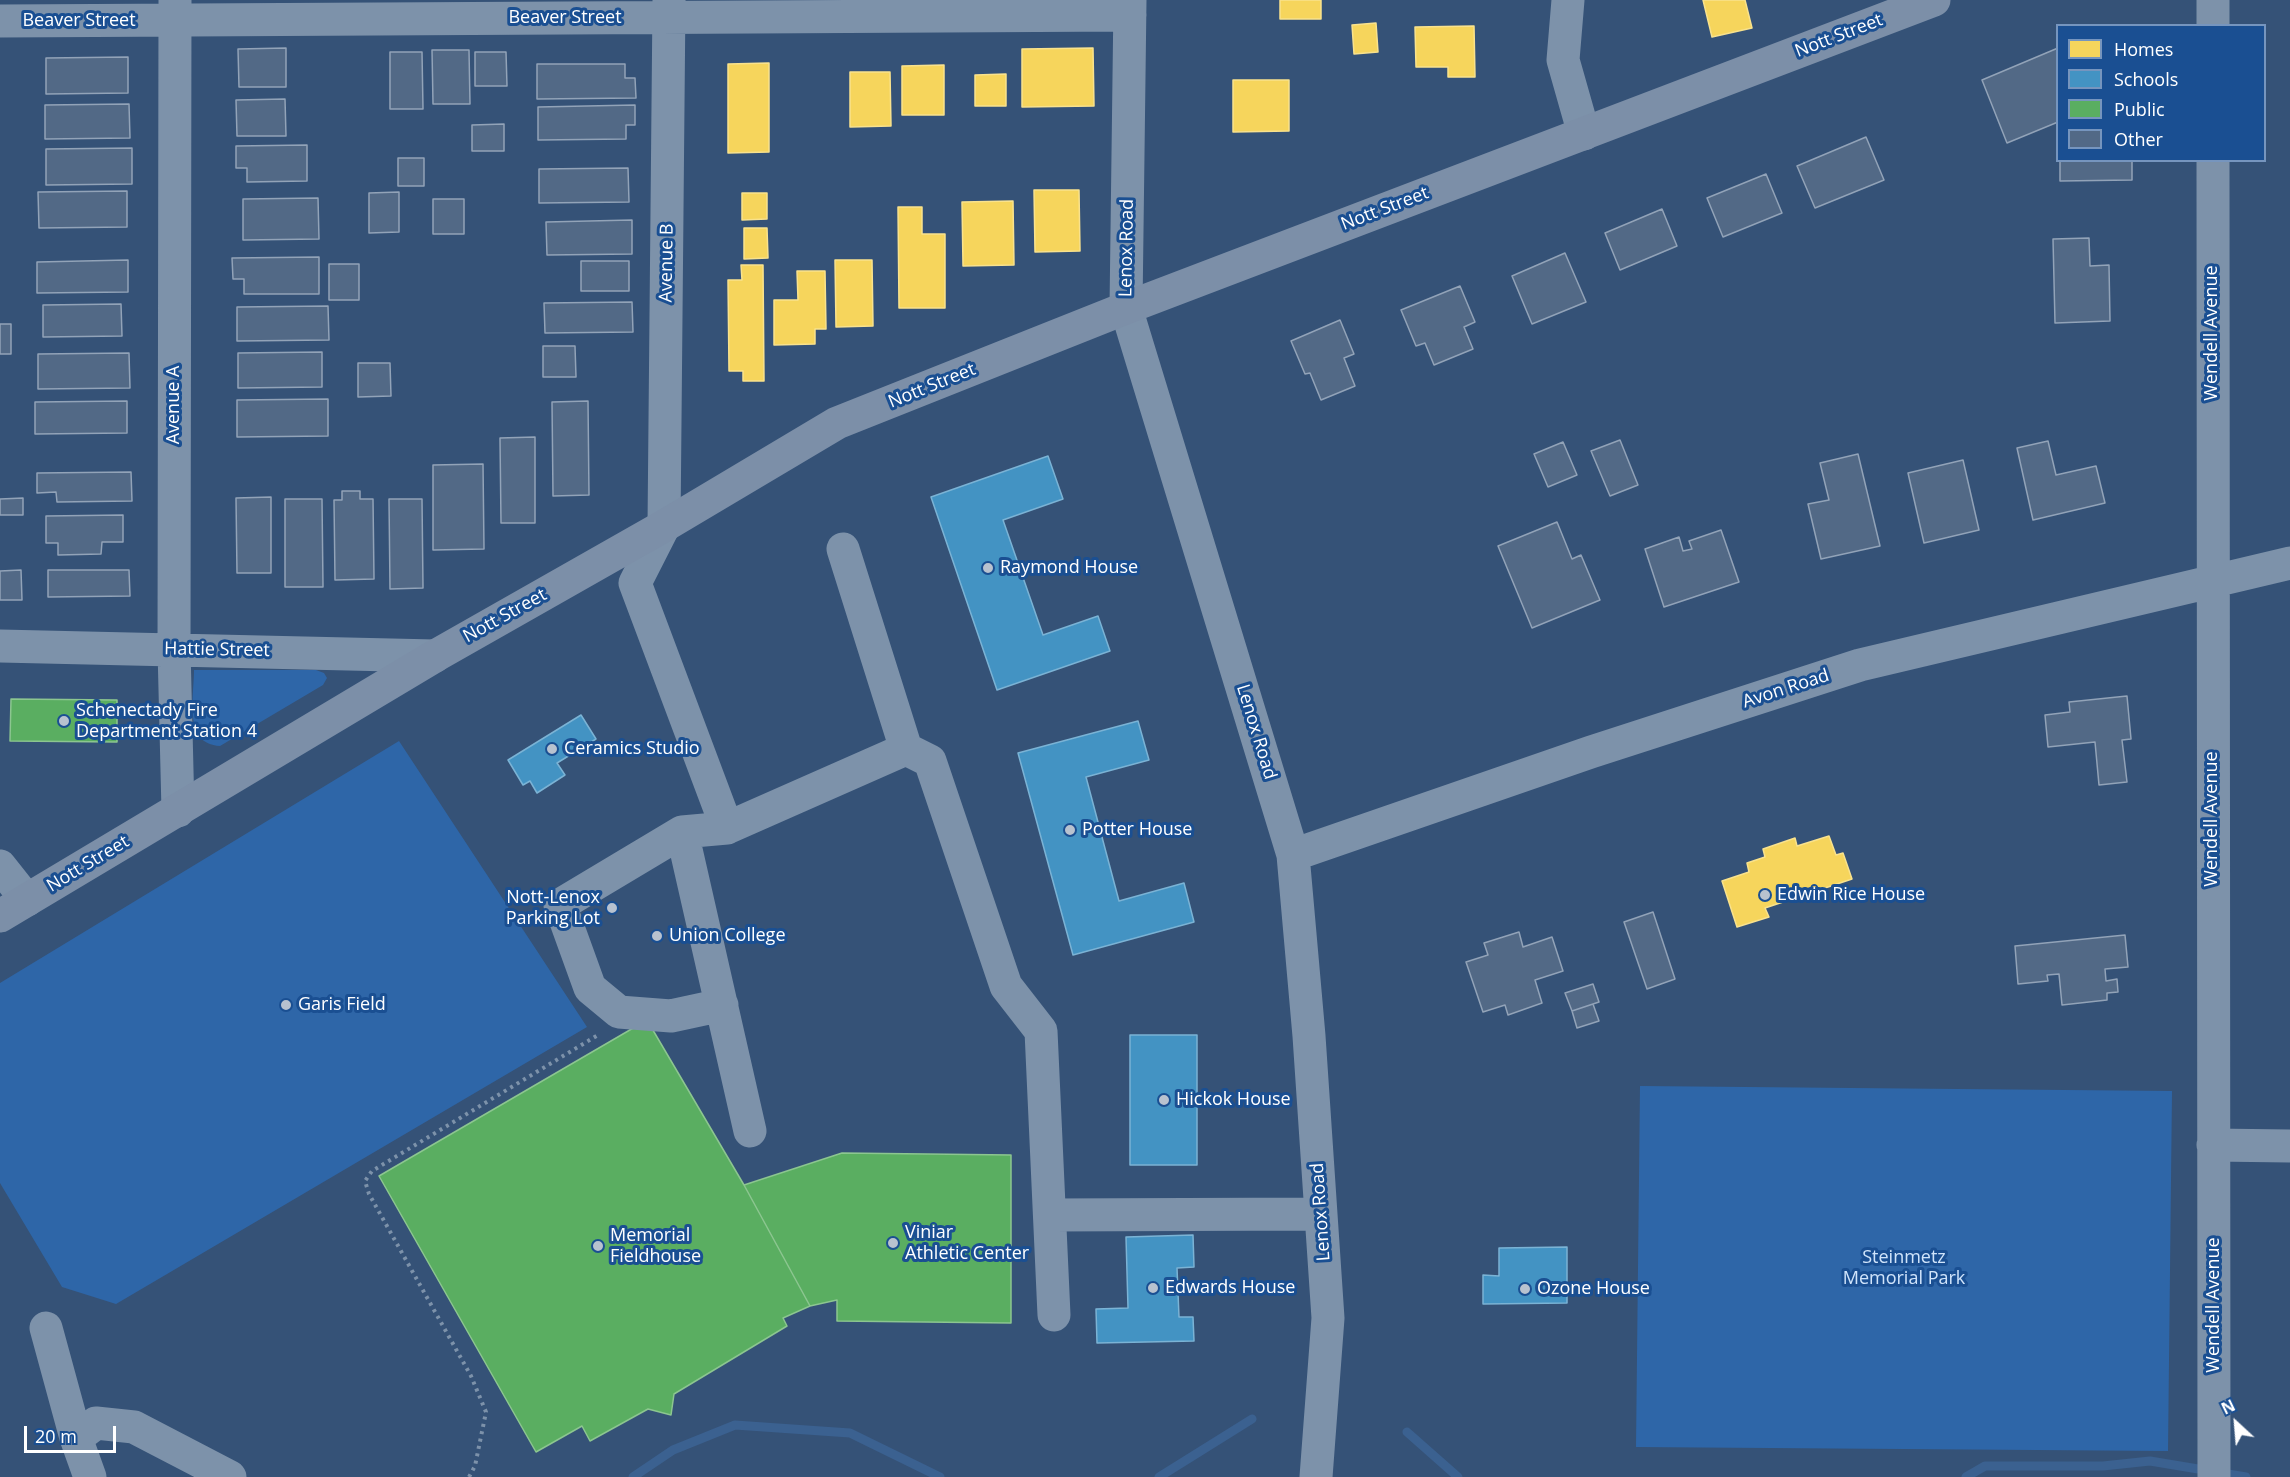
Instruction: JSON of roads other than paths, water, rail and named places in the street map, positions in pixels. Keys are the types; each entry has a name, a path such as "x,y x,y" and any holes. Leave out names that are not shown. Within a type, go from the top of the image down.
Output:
{"main road":[{"name":"Nott Street","path":"14,908 435,656 664,526 837,423 1126,308 1934,0"}],"street":[{"path":"1569,0 1563,60 1584,134"},
{"path":"2213,0 2213,24"},
{"name":"Beaver Street","path":"0,21 175,10 1130,8"},
{"name":"Lenox Road","path":"1130,8 1126,308 1293,855 1310,1036 1328,1318 1316,1477"},
{"name":"Avenue B","path":"664,526 669,9"},
{"name":"Avenue A","path":"175,10 174,649 177,811"},
{"name":"Wendell Avenue","path":"2212,162 2214,1477"},
{"path":"664,526 635,583 727,828"},
{"path":"843,549 906,748 930,761 1006,986 1041,1031 1054,1315"},
{"name":"Avon Road","path":"1293,855 1591,752 1860,665 2290,563"},
{"name":"Hattie Street","path":"0,646 435,656"},
{"path":"722,1005 671,1016 619,1012 590,988 560,905 682,832 727,828 906,748"},
{"path":"682,832 750,1131"},
{"path":"0,866 14,908"},
{"path":"2213,1145 2290,1146"},
{"path":"1050,1215 1321,1214"},
{"path":"46,1328 76,1438 90,1477"},
{"path":"76,1438 96,1423 134,1427 230,1477"}],"waterway":[{"path":"1159,1477 1252,1419"},
{"path":"633,1477 673,1450 735,1425 850,1433 940,1477"},
{"path":"1407,1432 1458,1477"},
{"path":"1966,1477 1985,1466 2103,1466 2150,1461 2246,1477"}],"place":[{"name":"Raymond House","path":"988,568"},
{"name":"Schenectady Fire Department Station 4","path":"64,721"},
{"name":"Ceramics Studio","path":"552,749"},
{"name":"Potter House","path":"1070,830"},
{"name":"Edwin Rice House","path":"1765,895"},
{"name":"Nott-Lenox Parking Lot","path":"612,908"},
{"name":"Union College","path":"657,936"},
{"name":"Garis Field","path":"286,1005"},
{"name":"Hickok House","path":"1164,1100"},
{"name":"Viniar Athletic Center","path":"893,1243"},
{"name":"Memorial Fieldhouse","path":"598,1246"},
{"name":"Edwards House","path":"1153,1288"},
{"name":"Ozone House","path":"1525,1289"}],"park label":[{"name":"Steinmetz Memorial Park","path":"1904,1268"}]}
